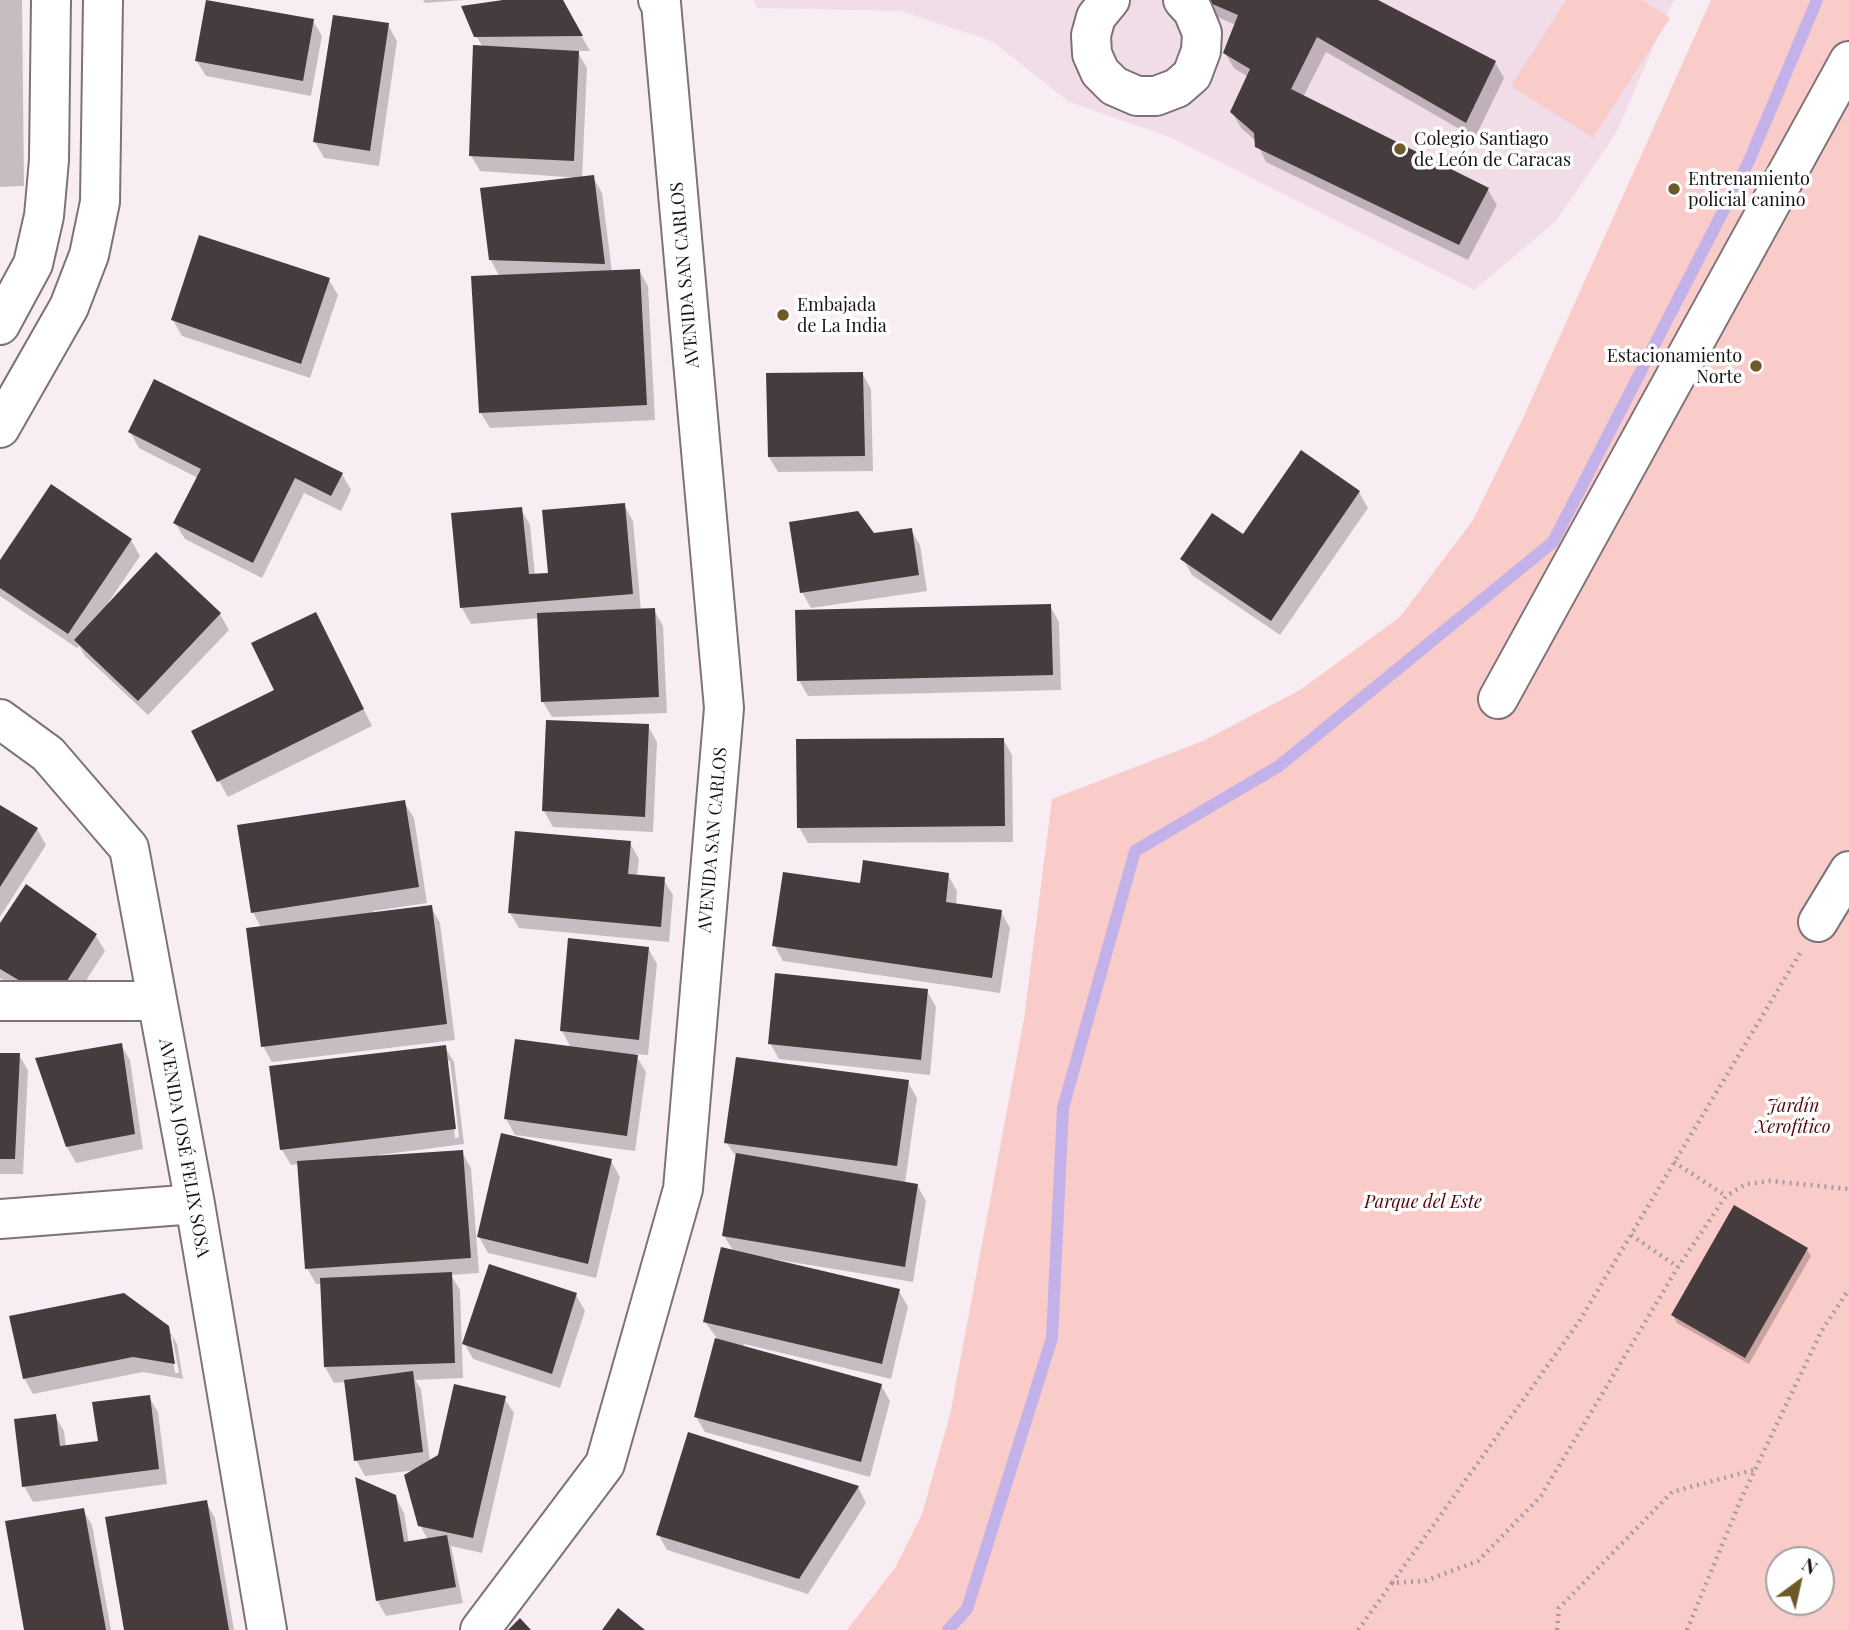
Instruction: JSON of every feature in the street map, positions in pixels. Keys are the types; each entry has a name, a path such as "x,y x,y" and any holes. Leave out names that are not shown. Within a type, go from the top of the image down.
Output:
{"street":[{"path":"0,325 33,264 44,216 49,160 51,0"},
{"path":"0,428 69,307 89,256 100,202 103,0"},
{"path":"1092,6 1092,54 1100,72 1114,86 1137,96 1156,96 1177,88 1192,75 1202,51 1202,33 1194,10 1183,0"},
{"name":"AVENIDA SAN CARLOS","path":"480,1630 605,1464 683,1189 724,709 662,1"},
{"path":"1498,699 1849,61"},
{"name":"AVENIDA JOSÉ FELIX SOSA","path":"0,719 48,754 129,848 195,1204 267,1630"},
{"path":"1818,922 1849,871"},
{"path":"0,1001 157,1001"},
{"path":"0,1219 195,1204"}],"path":[{"path":"1358,1630 1578,1322 1818,922"},
{"path":"1674,1162 1726,1196"},
{"path":"1392,1583 1425,1581 1478,1561 1541,1496 1678,1267 1726,1196 1746,1184 1770,1181 1849,1189"},
{"path":"1631,1235 1678,1267"},
{"path":"1687,1630 1741,1499 1758,1469 1821,1332 1849,1289"},
{"path":"1557,1630 1559,1608 1672,1492 1758,1469"}],"shaded area":[{"name":"Colegio Santiago de León de Caracas","path":"753,0 1674,0 1615,135 1556,221 1474,290 1170,137 1069,102 992,41 901,11 757,8"}],"green space":[{"path":"1566,0 1642,0 1670,18 1593,138 1511,86"},
{"name":"Parque del Este","path":"1711,0 1849,0 1849,1630 847,1630 895,1568 922,1514 950,1415 1024,1019 1052,799 1203,741 1300,690 1400,617 1473,520 1523,418"}],"building":[{"path":"206,0 314,19 303,81 195,61"},
{"path":"503,0 563,0 583,36 474,37 461,6"},
{"path":"1203,0 1378,0 1496,61 1466,123 1317,37 1291,89 1489,188 1459,245 1255,147 1254,133 1230,112 1250,69 1223,53 1238,15"},
{"path":"333,15 389,23 370,151 313,142"},
{"path":"473,45 579,51 574,161 469,156"},
{"path":"594,175 605,264 489,260 480,188"},
{"path":"199,235 330,278 301,364 171,320"},
{"path":"640,269 647,405 479,413 471,276"},
{"path":"863,372 865,456 768,457 766,373"},
{"path":"154,379 343,473 331,496 295,478 253,563 173,523 201,469 128,432"},
{"path":"1301,450 1360,491 1271,621 1180,559 1212,513 1243,534"},
{"path":"51,484 132,539 68,634 0,588 0,560"},
{"path":"625,503 633,594 460,608 451,513 522,507 529,574 548,573 542,510"},
{"path":"858,511 874,533 912,528 919,575 800,593 789,522"},
{"path":"156,552 221,613 138,701 74,640"},
{"path":"1051,604 1053,675 797,681 795,610"},
{"path":"655,608 659,697 541,702 537,613"},
{"path":"316,612 364,709 217,782 191,731 274,690 251,643"},
{"path":"546,720 649,724 645,817 542,811"},
{"path":"1004,738 1005,826 797,828 796,739"},
{"path":"405,800 419,887 251,913 237,825"},
{"path":"0,805 38,828 0,887"},
{"path":"515,831 631,841 628,874 665,877 661,927 508,913"},
{"path":"863,860 949,873 946,902 1002,910 992,978 772,946 783,872 860,883"},
{"path":"26,884 97,934 54,1001 0,969 0,923"},
{"path":"432,905 447,1024 261,1047 246,928"},
{"path":"568,938 649,947 639,1040 560,1031"},
{"path":"775,973 928,989 921,1060 768,1044"},
{"path":"515,1039 638,1055 627,1136 504,1119"},
{"path":"122,1043 135,1134 66,1147 35,1058"},
{"path":"446,1045 456,1129 280,1150 269,1066"},
{"path":"0,1053 20,1053 15,1159 0,1159"},
{"path":"736,1057 909,1080 897,1166 724,1143"},
{"path":"501,1133 612,1159 588,1264 477,1237"},
{"path":"463,1150 471,1258 305,1269 297,1161"},
{"path":"736,1153 918,1184 905,1267 722,1236"},
{"path":"1734,1205 1808,1248 1745,1358 1671,1315"},
{"path":"721,1247 900,1289 882,1364 703,1322"},
{"path":"489,1264 577,1293 552,1374 462,1344"},
{"path":"452,1272 455,1363 324,1367 320,1278"},
{"path":"124,1293 169,1326 175,1364 133,1357 23,1379 9,1316"},
{"path":"715,1338 882,1384 861,1462 694,1417"},
{"path":"413,1371 423,1452 354,1461 344,1380"},
{"path":"454,1384 506,1396 473,1538 418,1526 404,1475 438,1455"},
{"path":"150,1395 159,1469 22,1487 14,1419 56,1414 60,1446 98,1441 92,1402"},
{"path":"688,1432 859,1486 799,1579 656,1535"},
{"path":"355,1477 396,1495 404,1542 447,1535 456,1587 376,1601"},
{"path":"207,1500 229,1630 124,1630 105,1517"},
{"path":"84,1508 106,1630 24,1630 5,1521"},
{"path":"618,1608 645,1630 602,1630"},
{"path":"520,1618 531,1630 508,1630"}],"waterway":[{"path":"948,1630 967,1609 1052,1338 1063,1108 1135,851 1279,766 1553,542 1749,161 1817,0"}],"place":[{"name":"Colegio Santiago de León de Caracas","path":"1400,149"},
{"name":"Entrenamiento policial canino","path":"1674,189"},
{"name":"Embajada de La India","path":"783,315"},
{"name":"Estacionamiento Norte","path":"1756,366"}],"park label":[{"name":"Jardín Xerofítico","path":"1793,1116"}]}
